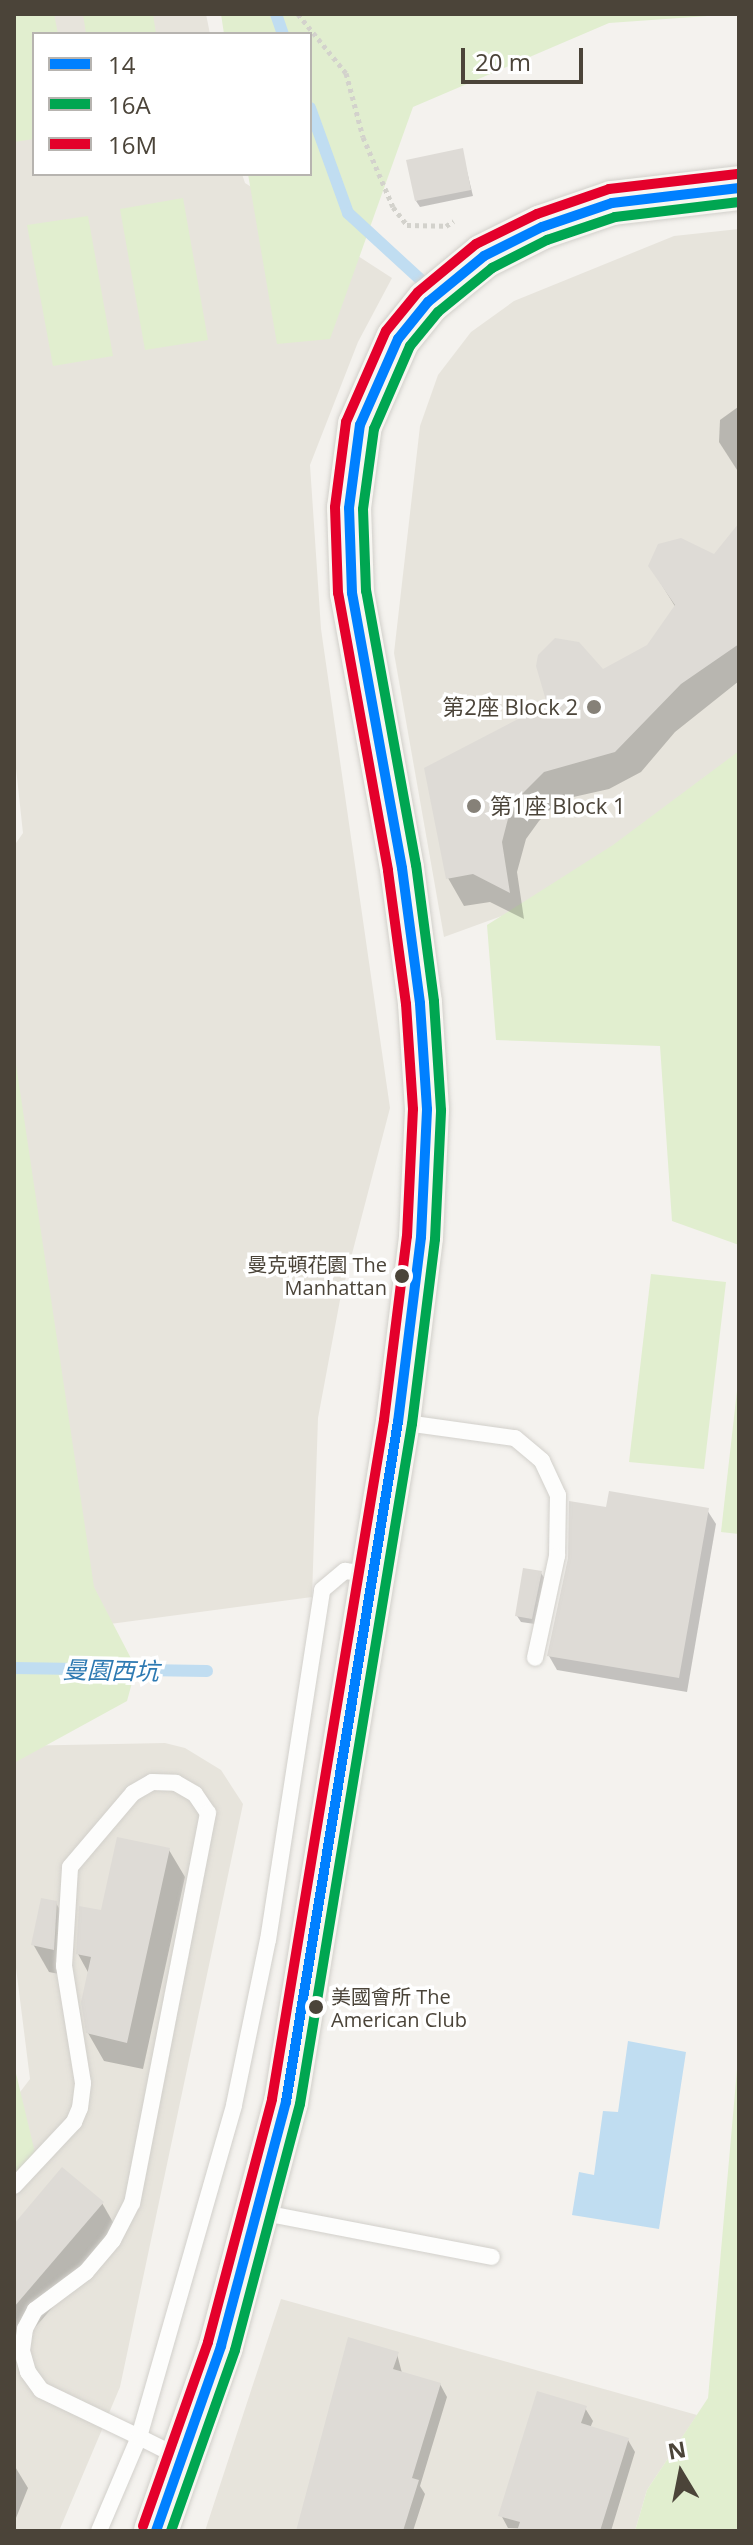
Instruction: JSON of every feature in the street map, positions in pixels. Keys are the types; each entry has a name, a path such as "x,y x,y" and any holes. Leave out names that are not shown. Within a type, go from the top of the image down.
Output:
{"main road":[{"path":"156,2531 184,2459 259,2212 306,2000 398,1422 421,1237 427,1109 408,907 354,609 349,508 360,425 398,339 446,285 484,256 542,227 612,203 739,188"}],"lane":[{"path":"398,1422 515,1438 542,1461 558,1495 557,1556 548,1615 537,1639 535,1658"},
{"path":"99,2531 139,2437 234,2105 268,1940 322,1590 345,1571 374,1574"},
{"path":"14,2186 74,2122 80,2108 83,2083 64,1966 70,1867 78,1852 133,1793 152,1782 176,1783 195,1794 208,1813 132,2203 113,2240 86,2272 35,2310 25,2329 22,2351 28,2372 41,2390 184,2459"},
{"path":"259,2212 492,2257"}],"path":[{"path":"298,14 346,73 363,137 393,207 407,225 446,226 458,219"}],"shaded area":[{"name":"曼克頓花園 The Manhattan","path":"14,14 206,14 210,32 32,32 32,176 243,176 245,183 392,278 358,342 310,465 321,629 390,1108 340,1300 318,1418 312,1597 95,1626 14,1079 14,846 23,833 14,750"},
{"path":"739,229 739,768 611,876 444,937 394,653 420,426 438,375 471,332 514,301 674,236"},
{"path":"165,1743 185,1748 221,1770 243,1804 120,2387 59,2531 14,2531 14,2100 30,2079 14,1952 14,1746"},
{"path":"281,2299 697,2415 647,2490 635,2531 205,2531"}],"green space":[{"path":"14,14 54,14 58,32 32,32 32,139 14,142"},
{"path":"83,14 153,14 156,32 86,32"},
{"path":"221,14 736,14 609,23 413,107 330,339 277,344 248,176 312,176 312,32 224,32"},
{"path":"183,198 208,340 145,350 120,209"},
{"path":"88,216 113,356 53,366 27,225"},
{"path":"739,751 739,1245 672,1221 660,1046 496,1040 487,925 613,845"},
{"path":"14,1051 94,1587 136,1668 127,1701 14,1763"},
{"path":"651,1274 726,1282 704,1469 629,1462"},
{"path":"739,1373 739,1534 721,1532"},
{"path":"739,2047 739,2531 635,2531 647,2490 708,2398"},
{"path":"14,2065 37,2161 14,2182"}],"water":[{"path":"628,2041 686,2052 659,2229 572,2215 579,2172 594,2175 603,2111 618,2112"}],"building":[{"path":"463,148 471,190 415,201 406,160"},
{"path":"739,523 739,644 681,684 615,752 544,772 523,793 510,811 502,842 510,893 473,874 446,879 424,768 547,704 536,666 538,655 555,638 579,642 603,669 647,645 675,605 648,566 658,544 681,538 714,554"},
{"path":"609,1491 709,1508 679,1678 547,1656 568,1558 569,1501 606,1507"},
{"path":"523,1568 542,1571 532,1619 515,1616"},
{"path":"117,1837 170,1848 127,2043 86,2033 81,2002 91,1957 76,1954 79,1906 101,1910"},
{"path":"41,1898 57,1901 54,1950 31,1945"},
{"path":"62,2167 104,2202 14,2307 14,2224"},
{"path":"348,2337 399,2352 393,2369 441,2383 412,2478 419,2480 403,2531 296,2531"},
{"path":"537,2391 587,2406 581,2423 629,2438 600,2531 517,2531 520,2522 498,2516"}],"waterway":[{"path":"276,14 282,32"},
{"path":"312,114 348,213 422,281"},
{"name":"曼園西坑","path":"14,1668 207,1671"}],"transit line":[{"name":"16M","path":"143,2526 208,2342 272,2099 384,1420 407,1236 413,1109 406,1004 388,870 338,593 335,507 346,422 386,331 418,292 476,244 537,214 609,189 737,174"},
{"name":"14","path":"156,2531 221,2346 286,2102 398,1422 421,1237 427,1109 420,1003 402,868 352,593 349,508 360,425 398,339 428,302 484,256 542,227 612,203 739,188"},
{"name":"16A","path":"171,2531 235,2350 300,2104 412,1424 435,1239 441,1110 434,1001 416,865 366,591 363,509 374,429 410,346 438,312 492,268 547,240 615,217 739,202"}],"place":[{"name":"第2座 Block 2","path":"594,707"},
{"name":"第1座 Block 1","path":"474,806"},
{"name":"曼克頓花園 The Manhattan","path":"402,1276"},
{"name":"美國會所 The American Club","path":"316,2007"}]}
